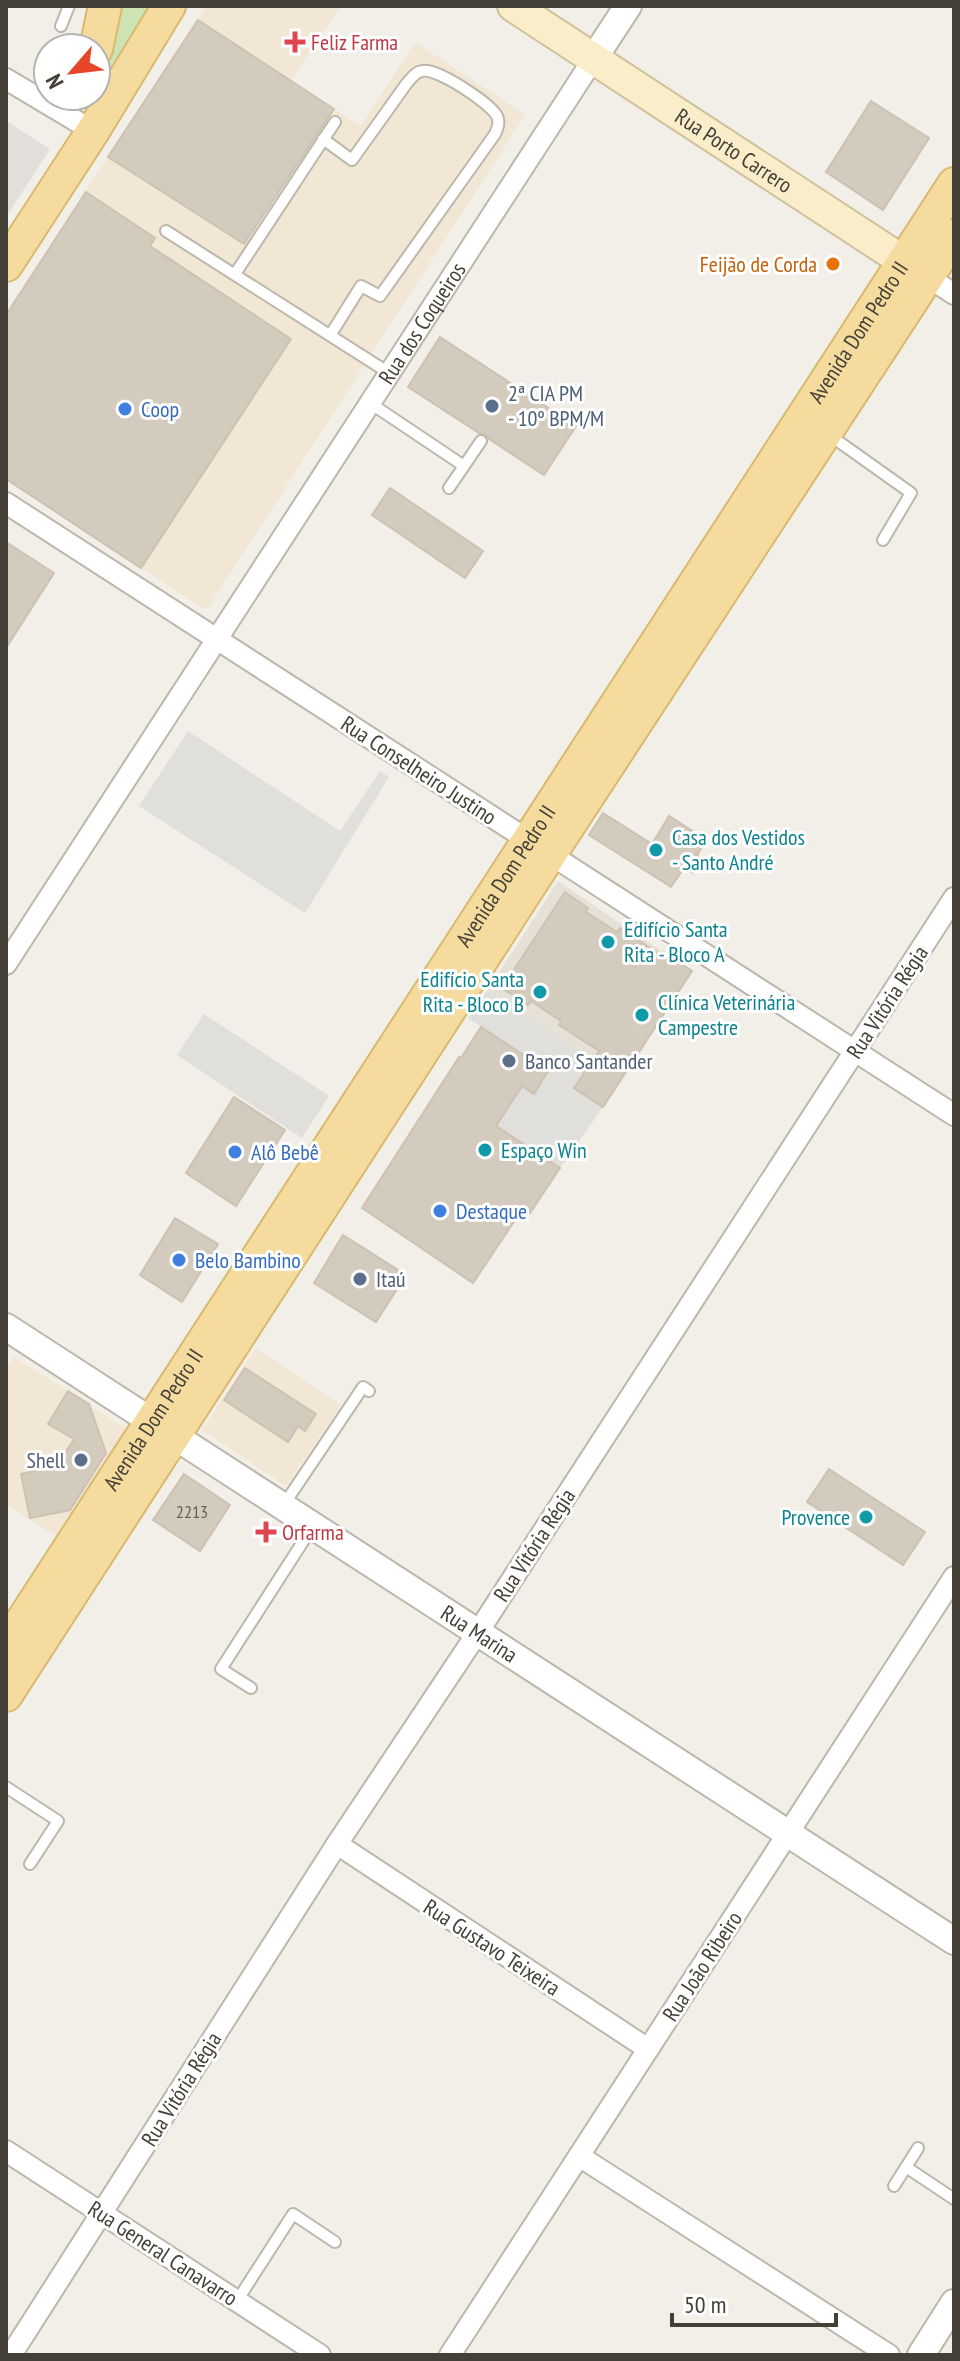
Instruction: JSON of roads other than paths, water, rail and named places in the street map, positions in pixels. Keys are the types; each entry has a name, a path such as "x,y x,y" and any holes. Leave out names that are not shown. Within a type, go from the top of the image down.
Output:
{"main road":[{"path":"100,32 105,6"},
{"path":"6,265 169,6"},
{"name":"Rua Porto Carrero","path":"513,6 928,278"},
{"path":"88,112 93,131"},
{"name":"Avenida Dom Pedro II","path":"6,1695 164,1430 539,846 928,278 954,184"},
{"name":"Avenida Dom Pedro II","path":"539,846 826,433 954,236"},
{"name":"Avenida Dom Pedro II","path":"6,1646 21,1614 164,1430"}],"street":[{"name":"Rua dos Coqueiros","path":"6,964 628,6"},
{"path":"6,79 93,131"},
{"name":"Rua Conselheiro Justino","path":"6,503 954,1115"},
{"name":"Rua Vitória Régia","path":"11,2355 337,1844 954,898"},
{"name":"Rua Marina","path":"6,1327 954,1941"},
{"name":"Rua João Ribeiro","path":"450,2355 954,1577"},
{"name":"Rua Gustavo Teixeira","path":"337,1844 648,2049"},
{"name":"Rua General Canavarro","path":"6,2151 320,2355"},
{"path":"579,2156 889,2355"},
{"path":"921,2355 954,2303"}],"lane":[{"path":"61,26 69,6"},
{"path":"323,139 352,160 407,83 417,72 425,70 436,72 473,95 490,108 499,125 380,296 361,286 331,334"},
{"path":"235,274 335,122"},
{"path":"166,231 389,373"},
{"path":"370,403 464,466"},
{"path":"826,433 911,493 883,540"},
{"path":"449,488 481,441"},
{"path":"282,1506 363,1387 369,1391"},
{"path":"251,1688 221,1669 313,1526"},
{"path":"6,1787 58,1821 30,1864"},
{"path":"894,2186 918,2148"},
{"path":"906,2167 954,2199"},
{"path":"237,2301 293,2214 335,2242"}],"place":[{"name":"Feliz Farma","path":"295,42"},
{"name":"Feijão de Corda","path":"833,264"},
{"name":"2ª CIA PM - 10º BPM/M","path":"492,406"},
{"name":"Coop","path":"125,409"},
{"name":"Casa dos Vestidos - Santo André","path":"656,850"},
{"name":"Edifício Santa Rita - Bloco A","path":"608,942"},
{"name":"Edifício Santa Rita - Bloco B","path":"540,992"},
{"name":"Clínica Veterinária Campestre","path":"642,1015"},
{"name":"Banco Santander","path":"509,1061"},
{"name":"Espaço Win","path":"485,1150"},
{"name":"Alô Bebê","path":"235,1152"},
{"name":"Destaque","path":"440,1211"},
{"name":"Belo Bambino","path":"179,1260"},
{"name":"Itaú","path":"360,1279"},
{"name":"Shell","path":"81,1460"},
{"name":"Provence","path":"866,1517"},
{"name":"Orfarma","path":"266,1532"}]}
